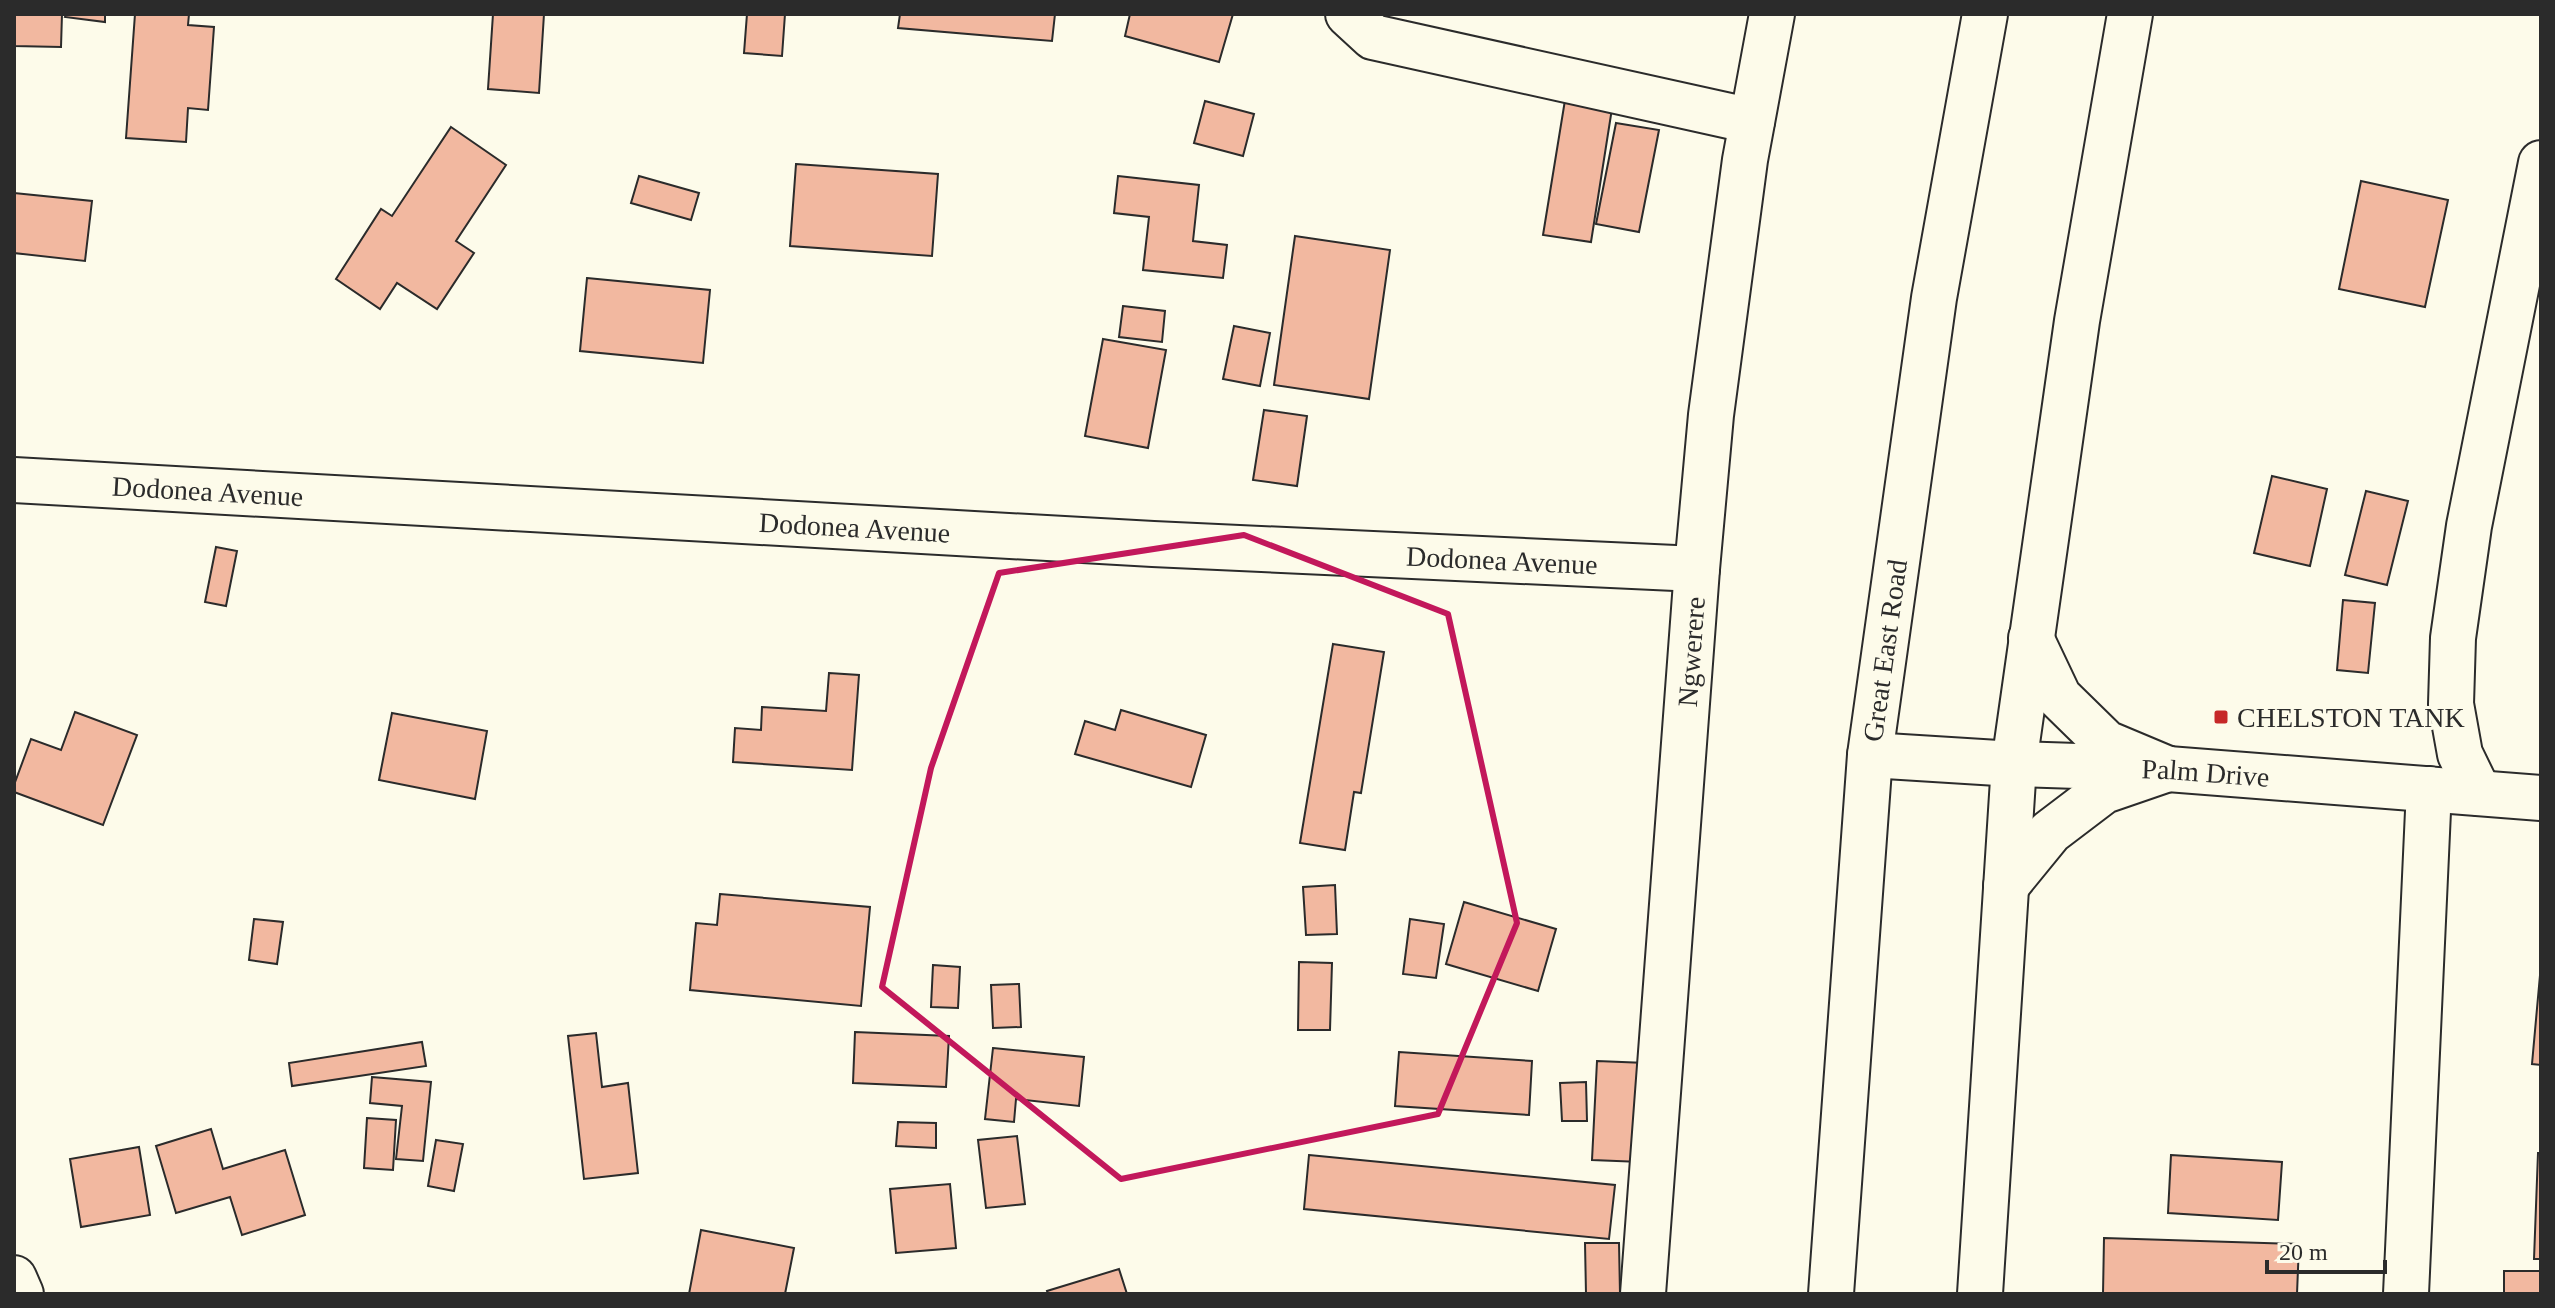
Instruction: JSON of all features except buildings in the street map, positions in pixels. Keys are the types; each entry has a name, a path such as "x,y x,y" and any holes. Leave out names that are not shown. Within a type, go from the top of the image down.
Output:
{"street":[{"path":"1348,14 1373,37 1752,121"},
{"name":"Ngwerere","path":"1643,1294 1711,415 1743,175 1772,14"},
{"name":"Great East Road","path":"1831,1294 1870,755 1934,298 1985,14"},
{"path":"1980,1294 2014,764 2077,321 2130,14"},
{"path":"2479,793 2460,754 2451,704 2453,638 2469,526 2541,163"},
{"name":"Dodonea Avenue","path":"14,480 1153,544 1697,569"},
{"path":"2031,638 2059,697 2106,743 2168,769"},
{"name":"Palm Drive","path":"1870,755 2168,769 2541,798"},
{"path":"2006,886 2050,832 2104,791 2168,769"},
{"path":"2406,1294 2429,789"},
{"path":"14,1278 21,1294"}],"highlighted area":[{"path":"1244,535 1448,614 1517,923 1438,1114 1121,1179 882,987 931,768 999,573"}],"place":[{"name":"CHELSTON TANK","path":"2221,717"}]}
